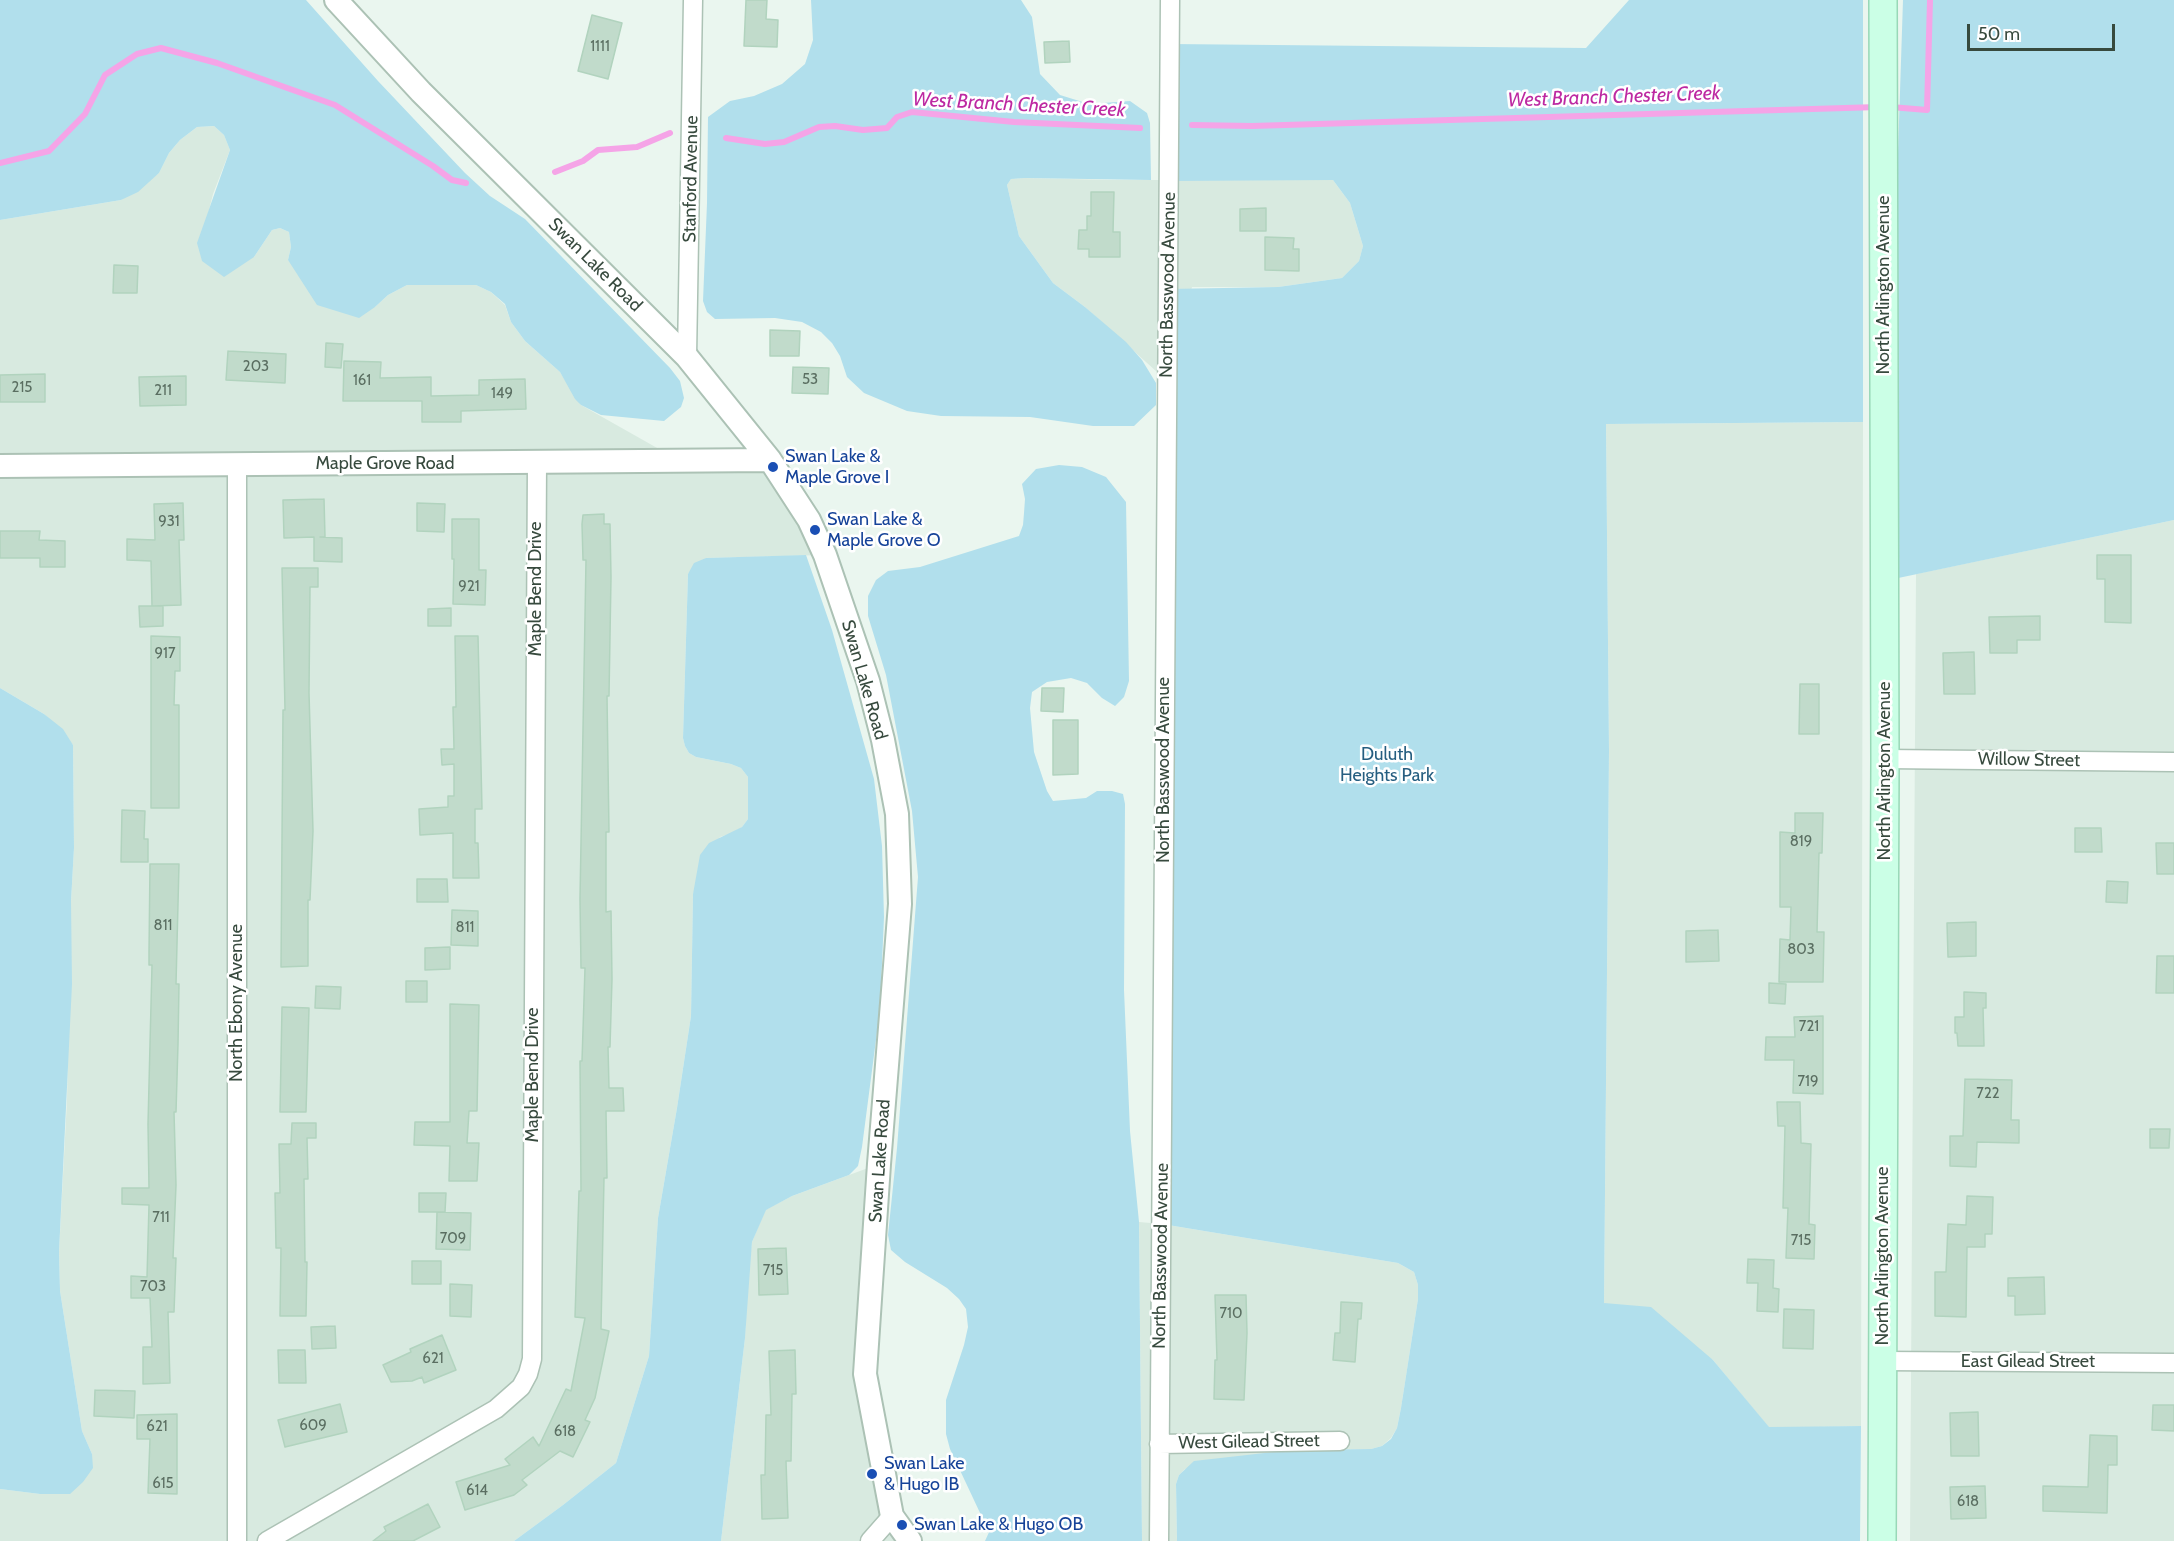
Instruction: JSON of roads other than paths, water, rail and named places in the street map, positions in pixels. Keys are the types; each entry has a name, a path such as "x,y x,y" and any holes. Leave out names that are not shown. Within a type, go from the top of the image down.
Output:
{"main road":[{"name":"North Arlington Avenue","path":"1882,1541 1885,759 1883,0"}],"street":[{"name":"Swan Lake Road","path":"336,0 421,92 687,357 770,460 809,520 825,555 868,681 883,740 897,814 900,904 865,1374 892,1516 910,1541"},
{"name":"Stanford Avenue","path":"687,357 693,0"},
{"name":"North Basswood Avenue","path":"1159,1541 1170,0"},
{"name":"Maple Grove Road","path":"0,466 770,460"},
{"name":"Maple Bend Drive","path":"267,1541 496,1409 521,1387 532,1359 537,463"},
{"name":"North Ebony Avenue","path":"237,465 237,1541"},
{"name":"Willow Street","path":"1885,759 2174,762"},
{"name":"East Gilead Street","path":"1883,1361 2174,1363"},
{"name":"West Gilead Street","path":"1159,1444 1340,1441"},
{"path":"870,1541 892,1516"}],"waterway":[{"name":"West Branch Chester Creek","path":"1891,107 1927,110 1930,0"},
{"name":"West Branch Chester Creek","path":"0,163 49,151 85,114 105,75 137,54 161,48 217,63 335,105 452,180 466,183"},
{"name":"West Branch Chester Creek","path":"1192,125 1252,126 1878,107"},
{"name":"West Branch Chester Creek","path":"726,138 765,144 784,142 819,127 835,126 863,130 887,128 897,117 912,112 1014,122 1140,128"},
{"name":"West Branch Chester Creek","path":"555,172 583,161 598,150 637,147 670,133"}],"place":[{"name":"Swan Lake & Maple Grove I","path":"773,467"},
{"name":"Swan Lake & Maple Grove O","path":"815,530"},
{"name":"Swan Lake & Hugo IB","path":"872,1474"},
{"name":"Swan Lake & Hugo OB","path":"902,1525"}],"park label":[{"name":"Duluth Heights Park","path":"1387,765"}]}
